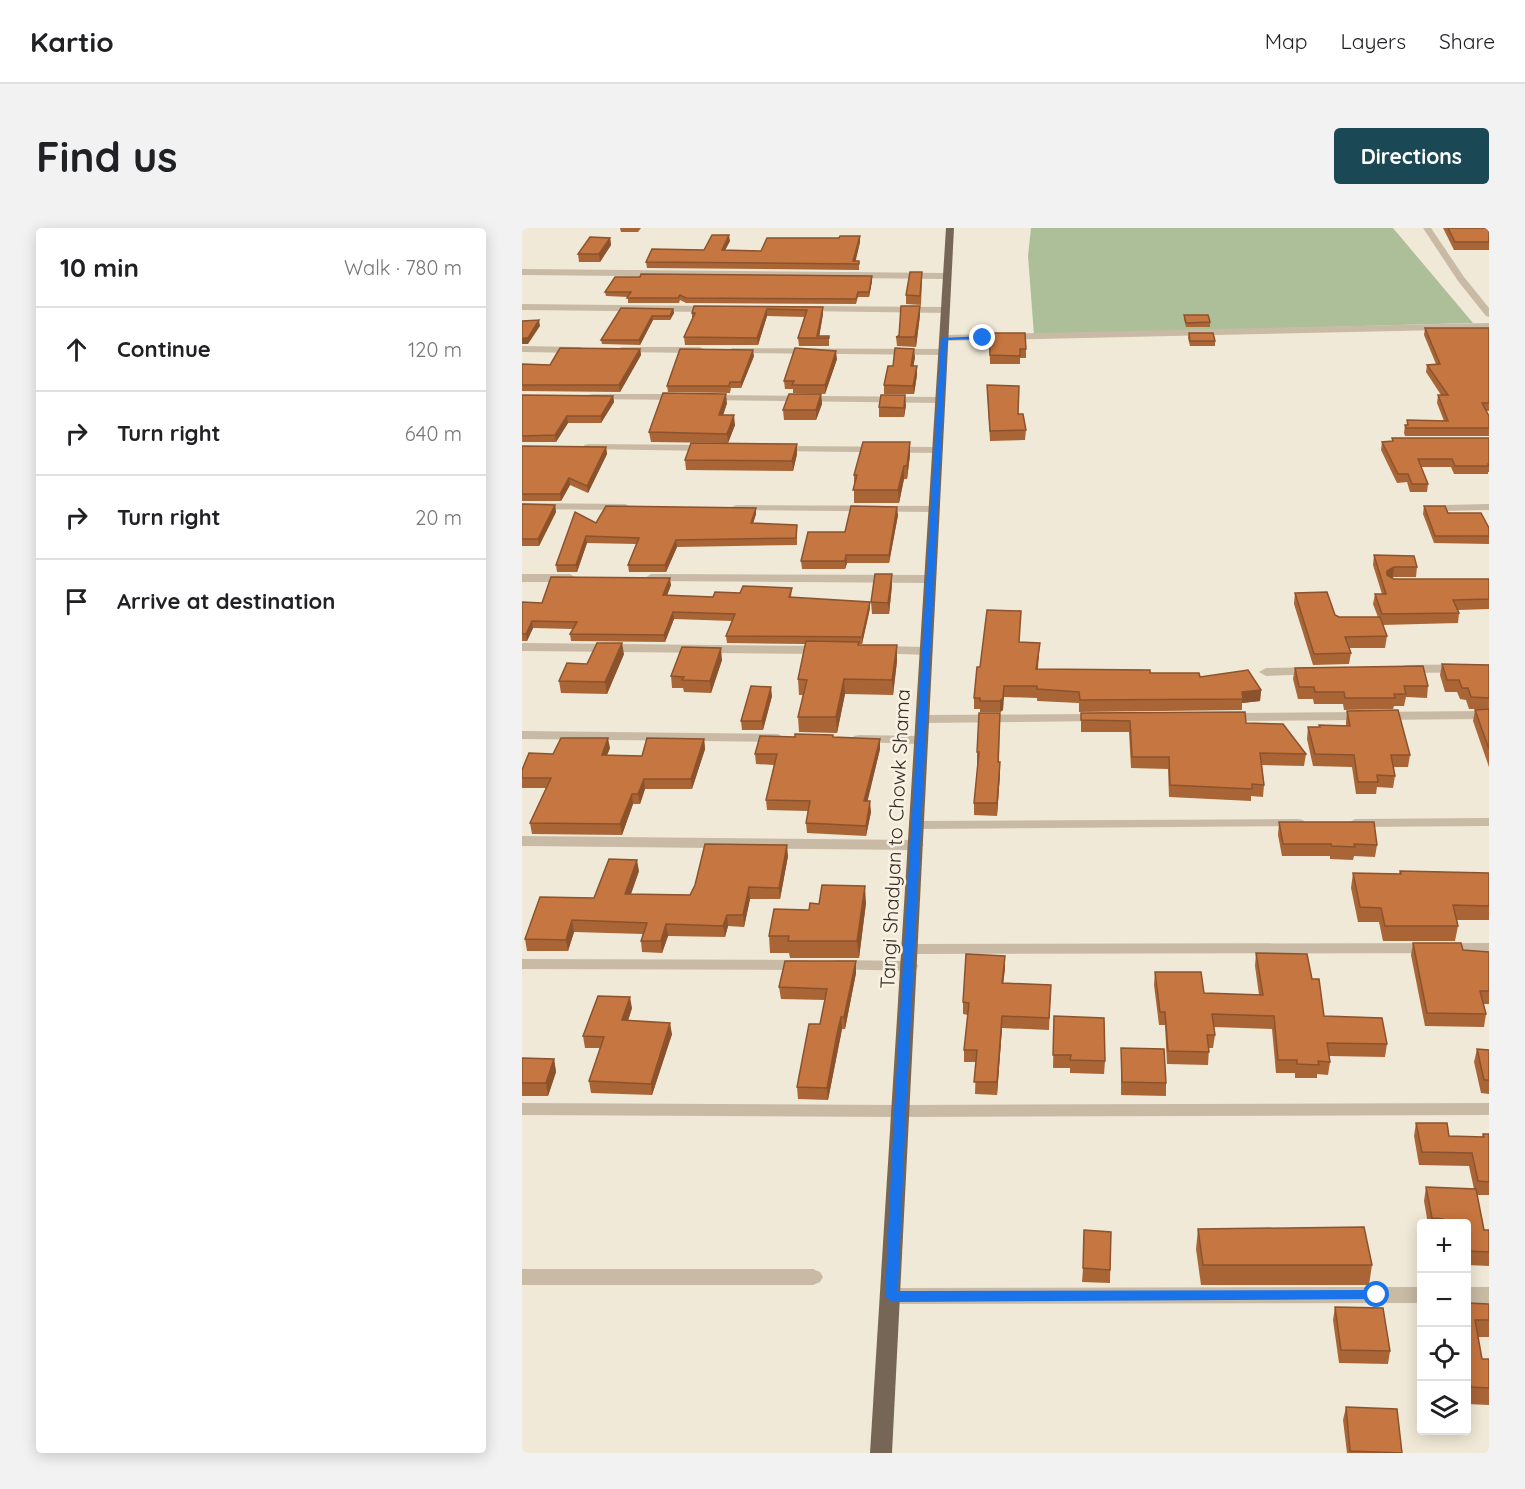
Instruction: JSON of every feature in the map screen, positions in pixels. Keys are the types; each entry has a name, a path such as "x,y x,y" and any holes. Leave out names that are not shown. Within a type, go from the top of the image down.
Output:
{"main road":[{"name":"Tangi Shadyan to Chowk Shama","path":"881,1453 892,1296 900,1112 950,228"}],"street":[{"path":"1427,228 1461,279 1489,314"},
{"path":"522,272 947,276"},
{"path":"522,307 722,309"},
{"path":"792,309 945,310"},
{"path":"721,351 1489,326"},
{"path":"522,349 592,350"},
{"path":"616,350 709,350"},
{"path":"582,396 940,400"},
{"path":"581,447 724,448"},
{"path":"759,448 938,450"},
{"path":"522,506 640,507"},
{"path":"1444,507 1489,507"},
{"path":"722,508 934,509"},
{"path":"522,578 580,578"},
{"path":"639,578 930,579"},
{"path":"522,647 843,650"},
{"path":"867,650 927,651"},
{"path":"1395,669 1489,668"},
{"path":"1266,672 1324,670"},
{"path":"1214,717 1489,715"},
{"path":"923,719 1118,718"},
{"path":"522,735 793,738"},
{"path":"840,739 922,740"},
{"path":"1334,823 1489,822"},
{"path":"917,825 1310,823"},
{"path":"522,841 916,845"},
{"path":"522,964 1489,948"},
{"path":"522,1109 900,1112 1489,1109"},
{"path":"522,1277 813,1277"},
{"path":"892,1296 1417,1295"},
{"path":"1471,1295 1489,1295"}],"green space":[{"path":"1031,228 1393,228 1473,323 1034,335 1028,256"}],"building":[{"path":"1448,228 1489,228 1489,242 1455,242"},
{"path":"712,235 729,235 722,250 761,251 767,238 860,236 853,261 859,261 859,264 646,262 652,249 704,250"},
{"path":"590,237 610,238 599,254 578,254"},
{"path":"910,272 922,272 920,296 906,295"},
{"path":"641,274 872,276 869,292 858,292 856,299 686,298 680,295 678,298 627,298 631,292 605,292 615,277 640,277"},
{"path":"694,306 823,307 817,336 829,336 829,338 798,338 807,310 767,309 757,338 684,337 695,313 692,313"},
{"path":"901,306 920,306 915,337 896,337 899,336"},
{"path":"621,308 673,309 670,316 652,316 639,340 601,340"},
{"path":"1184,315 1208,315 1210,322 1186,323"},
{"path":"539,320 528,338 522,338 522,321"},
{"path":"1425,328 1489,328 1489,403 1482,403 1489,416 1489,428 1406,428 1407,420 1448,421 1438,395 1448,395 1427,365 1440,364"},
{"path":"989,333 1025,333 1026,349 1020,349 1020,356 990,355"},
{"path":"1189,333 1213,333 1215,341 1190,341"},
{"path":"560,348 640,349 619,385 522,385 522,364 550,365"},
{"path":"795,348 836,351 825,385 792,385 794,381 784,381"},
{"path":"895,348 914,349 911,366 917,366 913,386 884,385 888,366 893,366"},
{"path":"680,349 753,350 741,382 730,382 729,386 667,386"},
{"path":"987,385 1019,386 1018,414 1023,414 1026,430 990,431"},
{"path":"663,393 726,394 719,415 734,415 727,434 649,432"},
{"path":"789,394 821,394 816,410 783,410"},
{"path":"522,395 613,396 601,416 567,416 555,435 522,436"},
{"path":"881,395 905,395 904,408 879,407"},
{"path":"1392,438 1489,438 1489,466 1455,466 1452,459 1418,459 1428,484 1412,484 1408,474 1398,474 1382,442 1393,441"},
{"path":"863,442 910,442 907,466 904,466 898,490 853,490 857,475 854,475"},
{"path":"691,443 797,444 792,461 685,460"},
{"path":"522,446 606,447 587,486 569,478 560,494 522,494"},
{"path":"522,504 555,505 538,539 522,539"},
{"path":"606,506 756,508 751,523 797,525 796,538 676,540 665,565 628,565 639,538 586,536 576,565 556,565 575,512 596,523"},
{"path":"851,506 897,507 889,555 846,555 845,561 801,561 808,532 845,532"},
{"path":"1424,506 1445,506 1448,513 1481,513 1489,528 1489,536 1435,536"},
{"path":"1374,555 1414,556 1417,567 1394,567 1387,571 1387,575 1394,579 1489,579 1489,599 1453,600 1459,613 1382,614 1375,594 1386,594"},
{"path":"875,574 892,574 888,603 871,602"},
{"path":"551,577 670,578 663,595 713,597 715,592 740,593 743,586 792,588 789,597 870,602 862,637 726,636 735,614 673,612 664,635 570,634 577,622 532,621 526,634 522,634 522,602 542,603"},
{"path":"1327,592 1335,615 1339,617 1380,617 1387,636 1345,637 1351,653 1314,654 1295,593"},
{"path":"987,610 1021,611 1019,642 1040,643 1036,669 1150,670 1150,673 1199,673 1200,677 1248,670 1261,690 1242,692 1243,699 1080,700 1079,692 1037,689 1037,686 1004,686 1003,698 1000,701 980,701 980,698 974,698"},
{"path":"806,641 897,645 892,680 844,679 836,717 798,717 807,680 798,679"},
{"path":"597,643 622,643 605,682 559,681 567,663 587,664"},
{"path":"682,647 721,648 710,681 682,680 684,677 671,676"},
{"path":"1442,664 1489,665 1489,698 1471,697 1468,688 1462,688 1459,680 1447,680"},
{"path":"1423,666 1428,686 1404,686 1406,694 1394,694 1395,698 1345,698 1344,692 1315,692 1314,687 1299,687 1295,668"},
{"path":"751,686 771,687 762,721 741,721"},
{"path":"1489,709 1489,749 1475,710"},
{"path":"1398,710 1410,755 1391,755 1395,776 1377,775 1378,782 1358,782 1354,755 1315,754 1308,727 1350,726 1347,711"},
{"path":"1245,712 1246,723 1283,724 1306,754 1260,753 1264,785 1252,784 1252,789 1170,785 1169,757 1132,757 1130,721 1081,720 1081,713"},
{"path":"979,713 1000,713 997,803 974,803 979,752 977,752"},
{"path":"795,734 880,739 864,801 870,801 866,826 806,823 810,801 766,800 777,754 755,754 760,736 795,737"},
{"path":"561,738 608,738 602,755 642,756 647,738 704,739 691,779 644,779 638,794 632,794 620,824 530,823 551,778 522,778 522,770 529,753 553,754"},
{"path":"1279,822 1374,822 1377,845 1354,844 1355,847 1332,846 1331,844 1283,844"},
{"path":"705,844 787,845 779,888 749,887 743,915 727,915 723,926 666,924 661,941 641,941 647,923 572,920 566,940 525,939 540,897 594,898 609,859 637,860 625,894 690,895 695,885"},
{"path":"1400,871 1489,873 1489,906 1453,905 1458,926 1385,926 1381,908 1360,907 1353,873 1401,874"},
{"path":"822,885 865,886 857,941 788,941 789,936 769,936 774,909 809,910 810,903 819,904"},
{"path":"1413,943 1461,943 1463,950 1489,952 1489,991 1480,991 1486,1014 1427,1013"},
{"path":"1256,953 1307,954 1312,979 1319,979 1324,1016 1382,1018 1387,1044 1327,1043 1330,1062 1318,1061 1319,1065 1297,1064 1297,1060 1278,1060 1274,1016 1212,1014 1215,1035 1207,1035 1209,1052 1168,1051 1165,1012 1160,1012 1155,972 1201,972 1204,993 1263,995"},
{"path":"966,954 1005,956 1002,983 1051,985 1049,1018 1002,1016 997,1082 974,1082 977,1050 964,1050 969,1003 963,1002"},
{"path":"785,961 856,961 844,1017 841,1017 837,1034 827,1088 797,1087 809,1024 820,1024 827,989 779,987"},
{"path":"598,996 630,997 622,1020 670,1023 651,1084 589,1081 604,1037 583,1036"},
{"path":"1054,1016 1104,1018 1105,1061 1070,1060 1071,1055 1053,1055"},
{"path":"1121,1048 1164,1049 1166,1083 1122,1082"},
{"path":"1477,1049 1489,1050 1489,1080 1484,1080"},
{"path":"522,1058 554,1059 546,1083 522,1083"},
{"path":"1416,1123 1447,1123 1449,1136 1484,1137 1483,1134 1489,1134 1489,1182 1478,1181 1472,1153 1422,1152"},
{"path":"1426,1187 1476,1189 1484,1230 1489,1230 1489,1252 1471,1251 1471,1219 1432,1218"},
{"path":"1364,1227 1372,1265 1203,1265 1198,1229"},
{"path":"1084,1230 1111,1232 1110,1270 1083,1268"},
{"path":"1471,1303 1489,1304 1489,1320 1475,1320 1482,1359 1489,1359 1489,1388 1471,1387"},
{"path":"1335,1307 1383,1308 1390,1351 1341,1350"},
{"path":"1346,1407 1397,1409 1402,1453 1350,1451"}],"route":[{"path":"983,338 944,338 900,1112 892,1296 1377,1295"}]}
